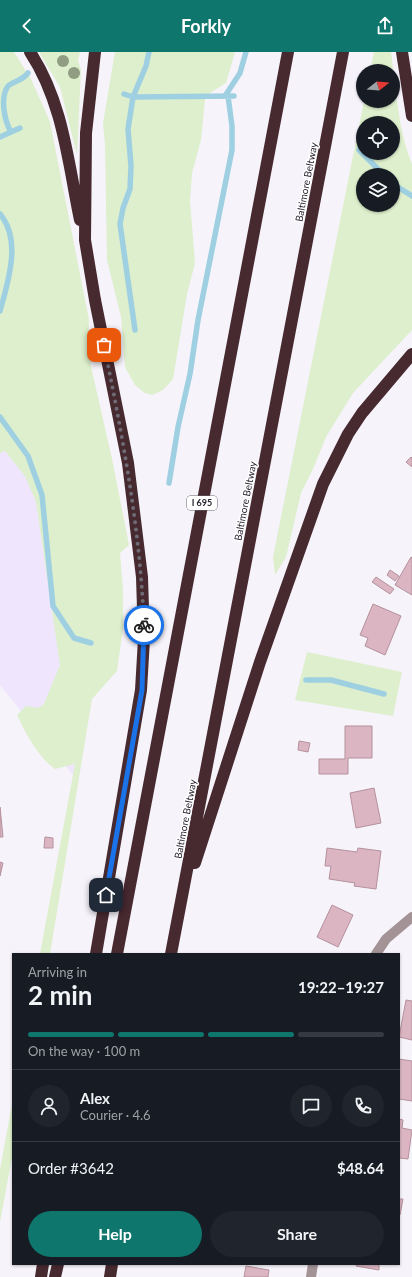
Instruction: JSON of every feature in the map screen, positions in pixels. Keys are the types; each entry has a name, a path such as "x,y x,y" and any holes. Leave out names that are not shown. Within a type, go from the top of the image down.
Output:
{"highway":[{"path":"30,52 38,65 54,101 64,135 85,240 96,308 128,463 142,577 144,639 142,690 96,953"},
{"path":"85,240 86,133 95,52"},
{"name":"I 695","path":"117,953 288,52"},
{"name":"Baltimore Beltway","path":"171,953 343,52"},
{"path":"402,52 412,116"},
{"path":"178,916 262,654 323,484 348,434 362,413 412,354"},
{"path":"40,1277 43,1265"},
{"path":"55,1277 58,1265"},
{"path":"110,1277 112,1265"}],"street":[{"path":"377,953 386,940 412,917"},
{"path":"311,1277 313,1265"}],"shaded area":[{"path":"0,313 92,671 73,775 0,685"}],"green space":[{"path":"0,52 14,52 31,79 50,122 89,320 88,344 92,371 112,459 129,545 120,553 123,590 123,628 117,671 92,699 50,953 40,953 75,764 55,769 49,764 33,745 17,715 26,706 38,708 44,704 60,665 36,502 25,476 5,451 0,453"},
{"path":"39,52 80,52 78,61 81,70 77,155 60,87"},
{"path":"115,52 235,52 226,83 210,93 205,99 201,140 192,173 190,201 195,263 187,294 173,379 163,390 152,395 145,393 135,385 125,367 121,317 107,260 105,145 103,123"},
{"path":"374,52 391,52 392,64 371,64"},
{"path":"363,108 398,108 400,116 361,116"},
{"path":"400,117 407,151 412,164 412,330 353,393 326,437 301,493 286,557 275,575 273,557 356,141 356,160 400,160"},
{"path":"307,652 402,672 393,716 295,700"},
{"path":"12,1104 12,1157 0,1222 0,1169"}],"building":[{"path":"411,457 412,458 412,467 406,462"},
{"path":"411,557 412,558 412,595 395,585"},
{"path":"390,570 399,576 395,581 387,575"},
{"path":"376,577 394,589 390,594 372,582"},
{"path":"373,604 401,616 385,655 365,646 368,638 360,635"},
{"path":"345,726 372,726 372,758 348,758 348,774 319,774 319,759 345,759"},
{"path":"299,741 310,743 308,752 298,750"},
{"path":"374,788 381,823 356,828 350,793"},
{"path":"0,807 3,837 0,837"},
{"path":"45,837 53,838 53,848 44,848"},
{"path":"327,848 357,852 358,848 381,851 376,889 354,886 355,883 329,879 331,866 325,866"},
{"path":"0,862 3,863 0,876"},
{"path":"332,905 353,915 338,947 317,937"},
{"path":"406,1000 412,1001 412,1040 400,1037"},
{"path":"400,1059 412,1061 412,1101 400,1099"},
{"path":"400,1119 403,1120 402,1128 412,1130 408,1159 400,1158"},
{"path":"400,1199 403,1199 400,1215"},
{"path":"379,1265 379,1270 356,1266"},
{"path":"246,1266 269,1270 268,1277 244,1277"}],"waterway":[{"path":"135,330 120,224 123,208 130,189 131,166 128,129 133,97 146,66 149,52"},
{"path":"225,96 240,73 246,52"},
{"path":"11,132 6,121 4,96 8,86 23,78 28,73"},
{"path":"124,94 133,97 234,96"},
{"path":"169,483 178,427 190,374 198,320 232,150 232,126 228,96"},
{"path":"0,137 20,128"},
{"path":"369,160 377,168"},
{"path":"400,188 412,196"},
{"path":"0,214 7,224 12,248 9,274 0,311"},
{"path":"0,417 28,456 42,495 53,606 74,638 91,643"},
{"path":"306,680 331,680 384,694"}],"way so far":[{"path":"104,345 128,463 142,577 144,625"}],"route":[{"path":"106,895 142,690 144,625"}]}
